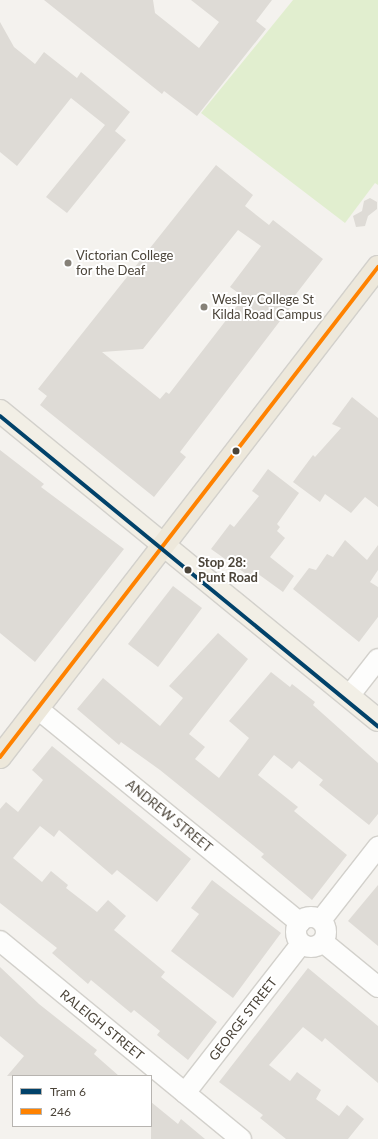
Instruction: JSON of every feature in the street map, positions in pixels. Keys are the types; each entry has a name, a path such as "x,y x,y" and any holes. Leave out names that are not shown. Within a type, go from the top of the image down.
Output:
{"highway":[{"path":"0,757 165,546 378,267"}],"main road":[{"path":"0,411 378,720"}],"street":[{"path":"349,696 378,659"},
{"name":"ANDREW STREET","path":"38,709 300,923"},
{"path":"321,920 378,847"},
{"path":"312,917 321,920 327,933 323,942 310,948 301,944 297,936 300,923 312,917"},
{"name":"RALEIGH STREET","path":"0,941 241,1139"},
{"path":"323,942 378,987"},
{"name":"GEORGE STREET","path":"185,1093 301,944"}],"green space":[{"path":"293,0 378,0 378,185 375,183 345,223 201,113"}],"building":[{"path":"44,0 153,0 155,13 199,48 219,22 191,0 272,0 256,21 266,29 197,116 164,91 162,94"},
{"path":"0,22 14,47 35,64 44,52 77,78 81,72 130,112 115,131 126,140 67,213 46,197 105,125 71,98 17,166 0,152"},
{"path":"216,165 253,195 245,206 269,225 273,220 323,259 293,298 296,300 180,452 186,457 154,497 40,405 47,396 38,389","holes":["238,230 261,246 230,287 244,297 169,394 166,392 160,399 102,352 143,349"]},
{"path":"370,198 377,202 377,209 368,216 365,226 356,227 353,216 362,211 364,201"},
{"path":"352,397 378,418 378,507 365,497 351,513 325,494 320,502 293,482 313,455 315,457 341,428 332,424"},
{"path":"0,450 44,484 41,487 124,549 35,662 0,633"},
{"path":"268,469 299,493 277,524 280,527 277,531 285,538 270,557 294,576 283,592 254,571 249,576 211,549 230,524 234,527 259,496 252,491"},
{"path":"345,540 367,560 378,545 378,570 370,582 378,587 378,617 359,642 293,589 309,568 316,570 327,554 333,557"},
{"path":"173,586 202,608 158,667 128,644"},
{"path":"218,633 248,659 189,734 205,747 195,759 219,778 249,738 229,721 271,672 290,687 292,684 315,702 313,705 378,763 378,814 369,825 319,785 323,780 299,761 292,769 274,755 258,775 298,807 294,811 347,855 312,900 261,857 264,854 160,770 121,742 119,745 77,709 103,678 160,726 183,698 169,686"},
{"path":"52,746 191,859 157,902 117,870 112,875 59,830 54,837 40,826 13,858 42,882 51,871 68,885 66,888 97,912 108,900 126,916 114,930 165,972 161,977 217,1022 188,1060 157,1035 160,1031 134,1010 131,1013 91,980 88,984 52,953 57,948 0,903 0,809 6,802 18,812 43,780 32,770"},
{"path":"212,880 281,933 233,998 171,951 199,914 191,908"},
{"path":"378,885 378,946 348,921"},
{"path":"0,967 39,1004 97,1050 94,1054 118,1075 7,1076 24,1056 0,1036"},
{"path":"308,968 378,1026 378,1083 325,1038 322,1042 303,1027 269,1065 290,1081 297,1072 321,1090 316,1099 339,1116 347,1105 364,1119 348,1139 286,1139 260,1118 263,1115 219,1082"},
{"path":"152,1103 178,1124 181,1119 205,1139 151,1139"}],"tram line":[{"name":"6","path":"0,416 378,726"}],"transit line":[{"name":"246","path":"0,757 378,267"}],"place":[{"name":"Victorian College for the Deaf","path":"68,263"},
{"name":"Wesley College St Kilda Road Campus","path":"204,307"},
{"name":"Stop 28: Punt Road","path":"188,570"}]}
